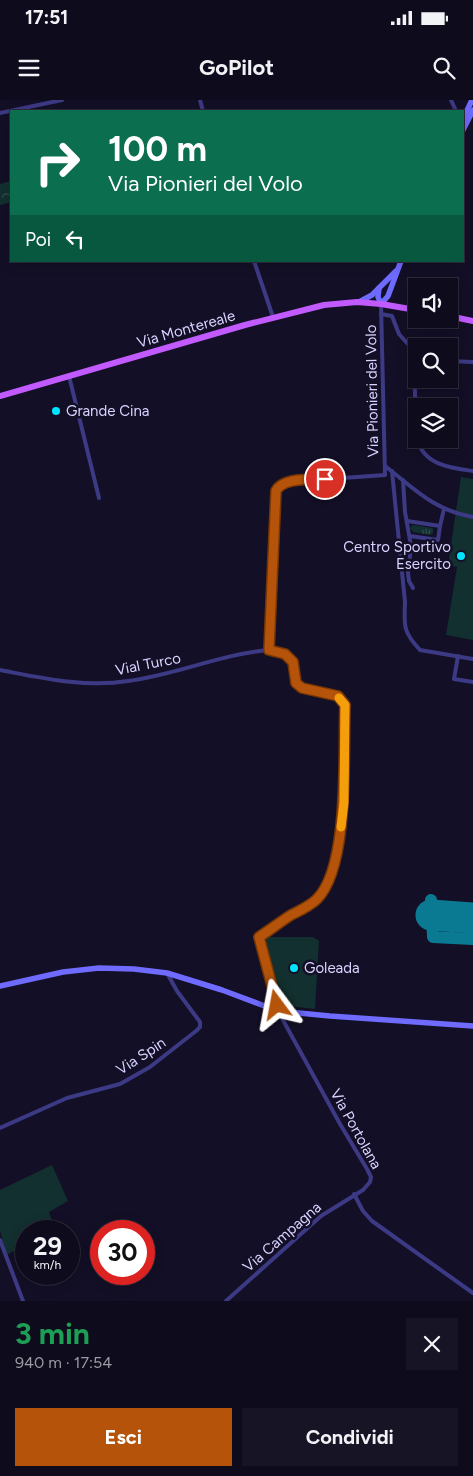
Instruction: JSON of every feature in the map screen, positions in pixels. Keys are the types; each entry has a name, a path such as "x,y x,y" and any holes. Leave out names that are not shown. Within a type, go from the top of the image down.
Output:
{"main road":[{"name":"Via Montereale","path":"0,396 273,317 324,305 357,302 408,309"},
{"path":"458,318 473,321"}],"street":[{"path":"14,110 62,100"},
{"path":"451,100 454,106 462,110"},
{"path":"464,111 472,102"},
{"path":"254,262 273,317"},
{"path":"379,288 378,297 381,304 385,301 391,290 401,262"},
{"path":"357,302 365,299 379,288 397,270"},
{"path":"391,290 393,302 402,308"},
{"name":"Via Pionieri del Volo","path":"269,650 276,491 279,486 286,482 385,475 381,304"},
{"path":"381,314 392,316 399,334 408,344"},
{"path":"458,361 473,362"},
{"path":"68,376 99,498"},
{"path":"420,448 433,461 448,467 473,472"},
{"path":"384,466 422,496 444,509 473,517"},
{"path":"392,471 405,602 404,623 407,634 420,650 473,658"},
{"path":"403,480 411,546 408,573 409,581 413,588"},
{"path":"410,536 438,540 444,509"},
{"path":"407,521 440,526"},
{"path":"269,650 285,654 293,662 296,683 302,688 338,696 345,705 344,803 340,838 328,886 316,900 259,937 278,1011"},
{"name":"Vial Turco","path":"0,670 68,682 128,682 155,677 250,651 269,650"},
{"path":"458,656 454,679 473,682"},
{"path":"0,986 63,972 99,968 134,969 167,973 222,990 278,1011 473,1026"},
{"name":"Via Spin","path":"0,1128 67,1098 120,1084 150,1067 196,1031 200,1027 200,1022 177,991 167,973"},
{"name":"Via Portolana","path":"278,1011 369,1173 368,1185 354,1194"},
{"path":"354,1194 372,1221 473,1293"},
{"name":"Via Campagna","path":"226,1301 321,1216 354,1194"},
{"path":"0,1240 23,1301"}],"green space":[{"path":"10,181 10,202 0,205 0,184"},
{"name":"Centro Sportivo Esercito","path":"461,477 473,479 473,640 446,635 457,567 448,565"},
{"path":"413,525 432,528 433,533 430,535 413,532 410,528"},
{"name":"Goleada","path":"267,937 313,937 319,941 315,1009 288,1006 280,1000 265,945"},
{"path":"52,1165 68,1201 49,1212 52,1220 15,1220 15,1250 6,1255 0,1230 0,1190"}],"taxiway":[{"path":"431,900 433,937 473,939"}],"runway":[{"path":"431,915 473,918"}],"slow traffic":[{"path":"339,698 345,705 344,803 341,827"}],"place":[{"name":"Grande Cina","path":"56,411"},
{"name":"Centro Sportivo Esercito","path":"461,556"},
{"name":"Goleada","path":"294,968"}],"route":[{"path":"277,1005 259,937 316,900 328,886 340,838 344,803 345,705 338,696 302,688 296,683 293,662 285,654 269,650 276,491 279,486 286,482 325,479"}]}
